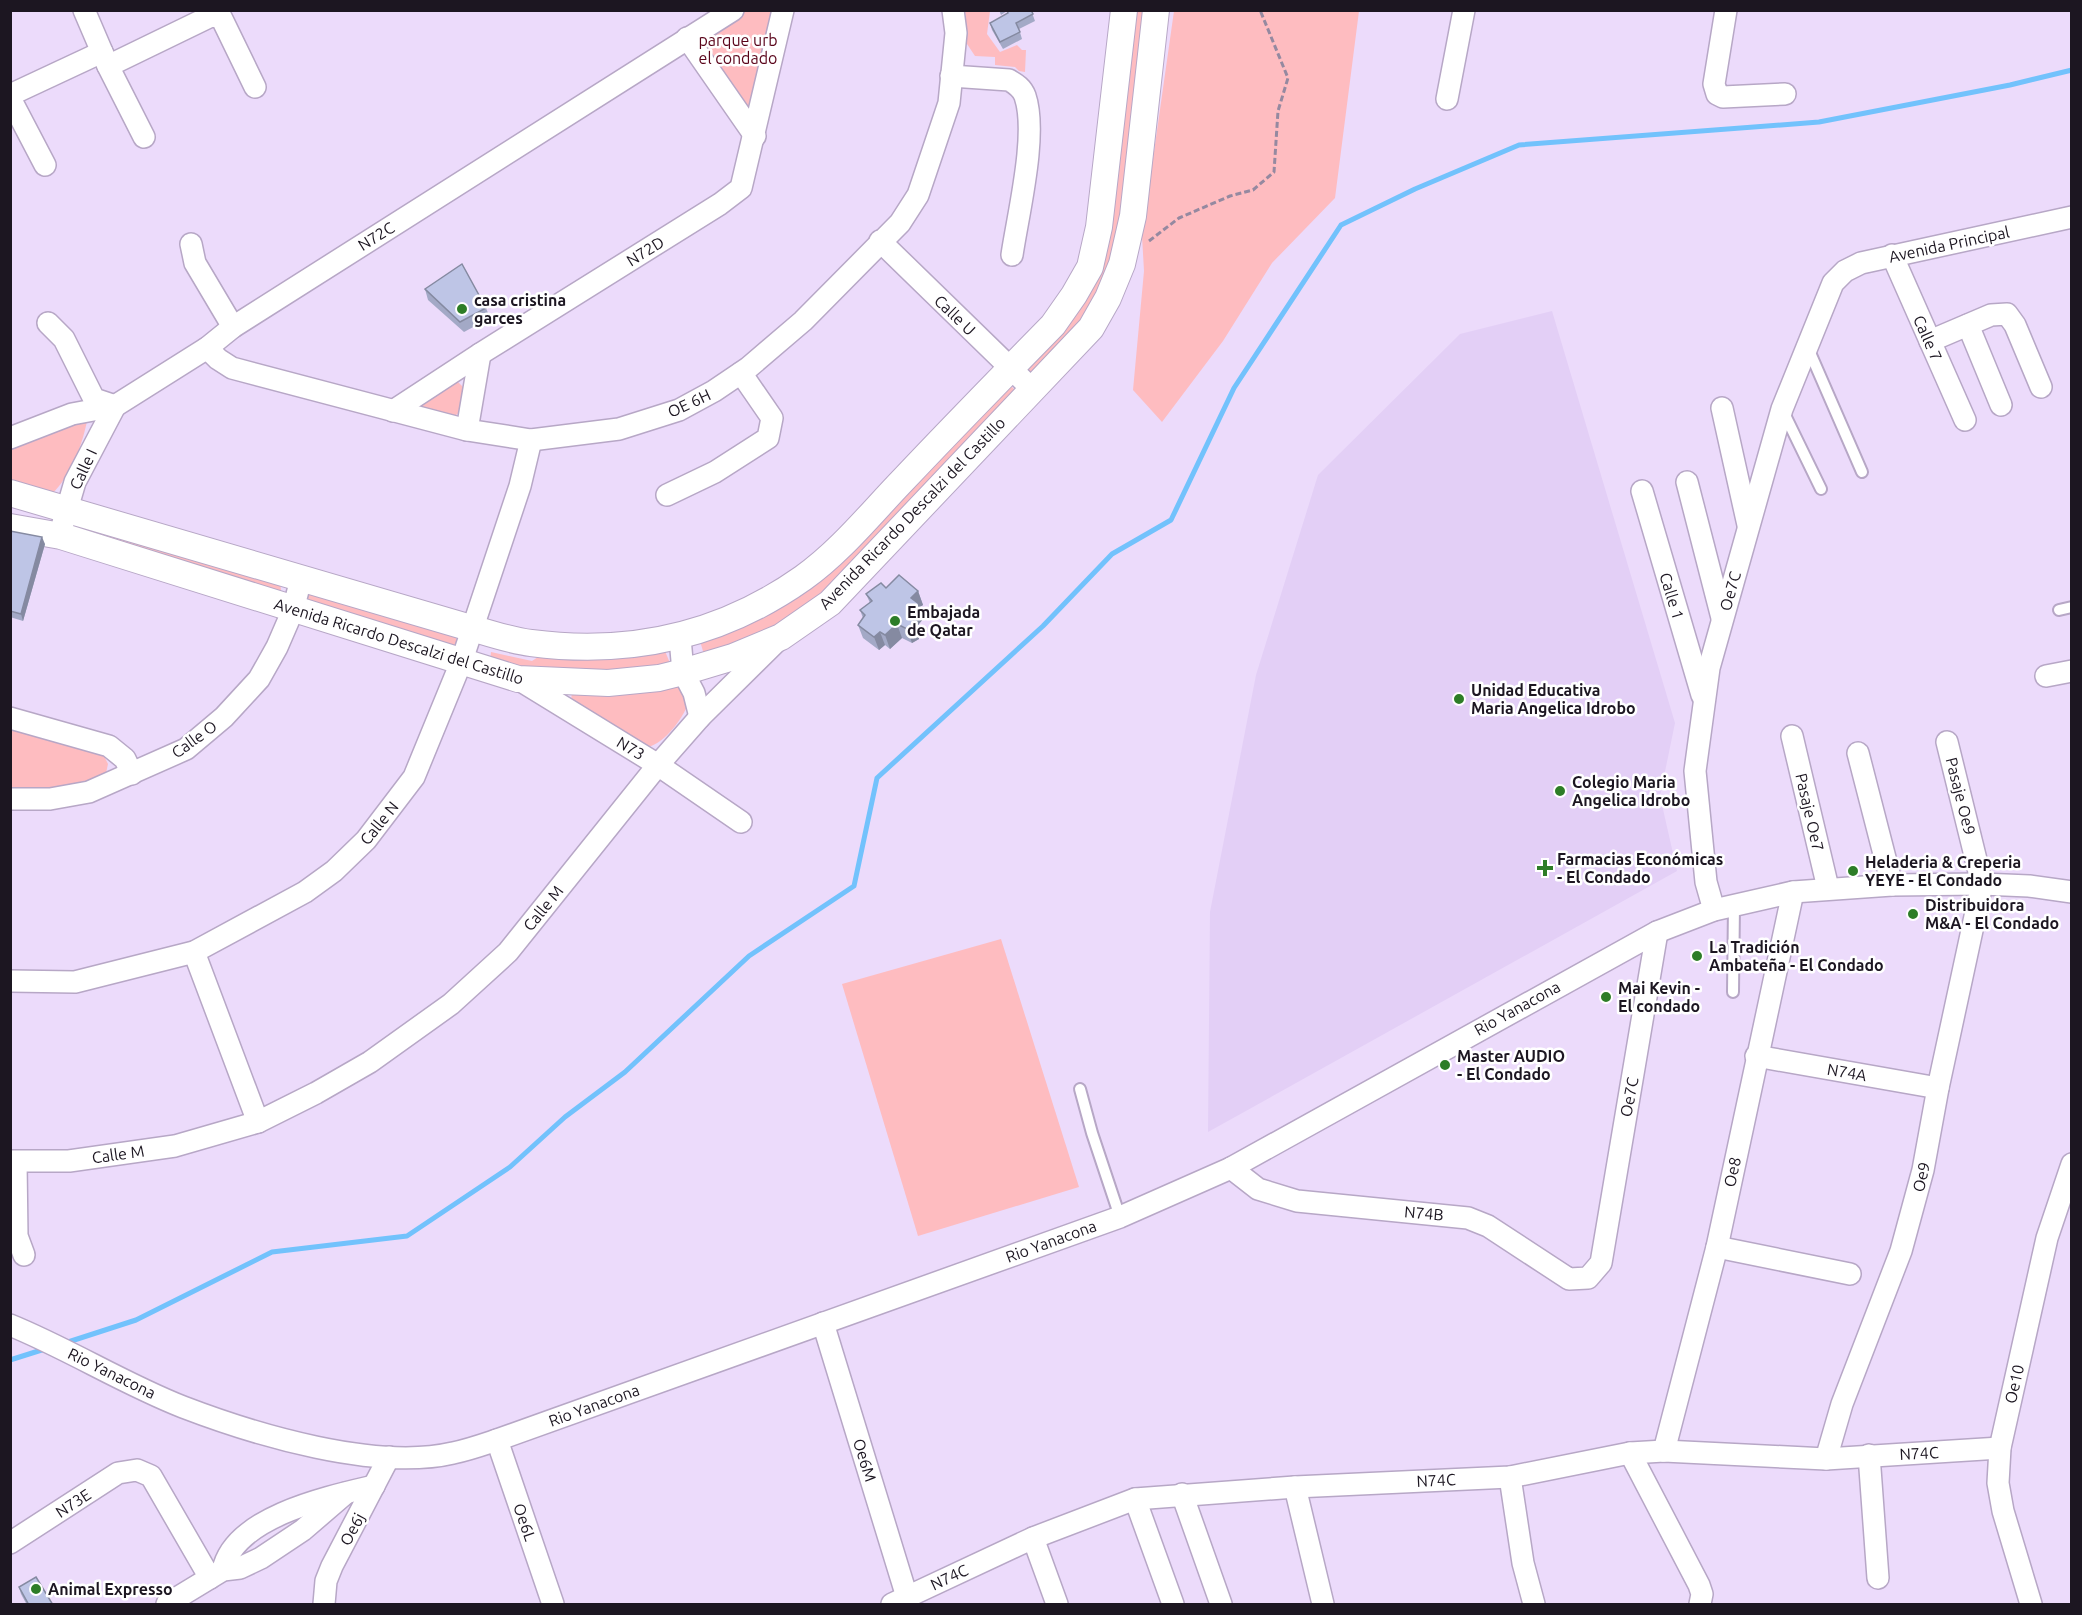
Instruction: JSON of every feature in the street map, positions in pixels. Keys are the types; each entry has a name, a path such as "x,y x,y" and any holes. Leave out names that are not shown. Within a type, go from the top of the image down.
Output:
{"street":[{"path":"84,10 105,59 144,137"},
{"name":"N72C","path":"10,438 72,414 115,406 207,348 233,327 733,10"},
{"name":"N72D","path":"393,411 720,204 741,188 783,10"},
{"name":"OE 6H","path":"207,348 232,368 467,430 531,440 619,429 679,411 741,373 804,321 900,223 918,195 935,152 949,103 956,33 953,10"},
{"name":"Avenida Ricardo Descalzi del Castillo","path":"10,493 474,630 529,643 576,648 630,646 680,638 711,627 761,603 804,577 844,541 1053,325 1074,295 1090,267 1099,227 1124,10"},
{"name":"Avenida Ricardo Descalzi del Castillo","path":"10,527 60,536 518,679 608,683 682,672 733,657 781,637 830,603 1031,388 1091,328 1108,298 1122,264 1133,216 1156,10"},
{"path":"1447,99 1464,10"},
{"path":"1726,10 1714,84 1717,94 1723,97 1785,93"},
{"path":"45,165 10,97 211,16 221,17 255,87"},
{"path":"687,38 755,136"},
{"path":"951,76 1009,80 1017,84 1024,95 1029,119 1028,151 1011,255"},
{"name":"Avenida Principal","path":"1833,284 1845,272 1861,263 2071,219"},
{"name":"Calle U","path":"880,241 1031,388"},
{"path":"191,244 195,262 233,327"},
{"name":"Calle 7","path":"1892,255 1965,420"},
{"name":"Oe7C","path":"1724,908 1706,882 1695,771 1703,700 1722,619 1782,409 1833,284"},
{"path":"1930,340 1990,315 2003,313 2012,319 2041,387"},
{"path":"48,323 64,339 94,399 115,406"},
{"path":"1968,325 2001,405"},
{"path":"467,430 480,354"},
{"path":"667,495 715,472 768,438 771,418 741,373"},
{"name":"Calle I","path":"60,536 75,482 115,406"},
{"path":"1722,408 1749,528"},
{"name":"Calle N","path":"10,981 75,982 129,971 194,952 305,892 334,871 366,840 414,777 474,630 520,486 531,440"},
{"path":"1687,482 1722,619"},
{"name":"Calle 1","path":"1642,491 1703,700"},
{"name":"Calle O","path":"10,799 50,799 89,792 186,748 224,717 259,680 278,647 293,610 302,579"},
{"name":"Calle M","path":"13,1162 69,1161 174,1146 258,1122 316,1093 370,1062 451,1004 508,952 658,765 700,717 781,637"},
{"path":"680,638 682,672 694,693 700,717"},
{"path":"2046,676 2072,670"},
{"name":"N73","path":"518,679 658,765 741,822"},
{"path":"10,718 109,746 125,759 132,774"},
{"name":"Pasaje Oe7","path":"1792,736 1828,888"},
{"name":"Pasaje Oe9","path":"1947,742 1982,884"},
{"path":"1858,753 1892,885"},
{"name":"Rio Yanacona","path":"20,1328 182,1407 276,1438 390,1457 452,1454 497,1440 1120,1216 1231,1168 1657,932 1724,908 1793,892 1892,885 1982,884 2029,886 2072,892"},
{"name":"Oe9","path":"1826,1459 1842,1404 1901,1251 1923,1170 1938,1088 1982,884"},
{"name":"Oe8","path":"1664,1452 1717,1247 1756,1056 1793,892"},
{"name":"Oe7C","path":"1601,1263 1657,932"},
{"path":"194,952 258,1122"},
{"name":"N74A","path":"1756,1056 1938,1088"},
{"path":"13,1162 17,1236 24,1255"},
{"name":"Oe10","path":"2031,1605 2003,1511 1998,1483 2000,1448 2048,1238 2072,1164"},
{"name":"N74B","path":"1231,1168 1258,1189 1297,1201 1468,1218 1488,1226 1569,1279 1588,1278 1601,1263"},
{"path":"1717,1247 1850,1274"},
{"name":"Oe6M","path":"823,1323 900,1600"},
{"name":"Oe6L","path":"497,1440 553,1605"},
{"name":"N74C","path":"900,1600 1033,1538 1135,1499 1295,1486 1510,1477 1630,1453 1664,1452 1826,1459 2000,1448"},
{"path":"1630,1453 1699,1585 1702,1594 1700,1605"},
{"path":"1869,1455 1878,1578"},
{"name":"Oe6j","path":"324,1605 326,1581 332,1566 390,1457"},
{"name":"N73E","path":"10,1544 118,1473 137,1470 151,1476 216,1574"},
{"path":"1510,1477 1523,1563 1534,1605"},
{"path":"216,1574 229,1550 254,1529 303,1505 374,1486"},
{"path":"1295,1486 1323,1605"},
{"path":"170,1604 216,1574 240,1568 261,1558 303,1530 346,1493"},
{"path":"1182,1494 1221,1605"},
{"path":"1135,1499 1173,1605"},
{"path":"1033,1538 1057,1605"}],"lane":[{"path":"1808,347 1862,472"},
{"path":"1782,409 1821,489"},
{"path":"2059,610 2072,608"},
{"path":"1724,908 1733,992"},
{"path":"1080,1089 1120,1216"}],"path":[{"path":"1122,264 1179,218 1230,196 1253,190 1274,172 1278,111 1288,78 1260,10"}],"shaded area":[{"name":"Unidad Educativa Maria Angelica Idrobo","path":"1552,311 1675,723 1660,796 1677,871 1208,1132 1210,912 1256,675 1318,475 1460,334"}],"green space":[{"name":"parque urb el condado","path":"733,11 783,11 755,136 687,38"},
{"path":"965,11 990,11 987,34 1000,52 1017,45 1022,50 1026,50 1025,72 1015,67 995,65 995,57 975,56 967,44"},
{"path":"1132,11 1150,11 1117,262 1085,324 1031,381 1020,368 1072,311"},
{"path":"1174,11 1359,11 1335,198 1272,263 1223,341 1162,422 1133,390 1144,271 1142,236"},
{"path":"456,380 464,388 460,412 452,418 422,409 422,400"},
{"path":"1007,382 1019,394 851,572 768,634 705,658 700,641 743,622"},
{"path":"77,421 87,421 82,442 68,473 55,491 47,498 11,486 11,445"},
{"path":"84,521 280,582 281,590 275,598 74,527"},
{"path":"313,591 454,633 458,643 448,648 307,605 305,596"},
{"path":"665,651 672,668 625,672 559,671 490,662 491,652 532,661 544,653"},
{"path":"674,683 685,691 689,702 673,729 661,741 648,747 571,702 572,691"},
{"path":"10,727 102,752 108,764 106,773 85,783 73,785 11,788"},
{"path":"1001,939 1079,1187 918,1236 842,984"}],"building":[{"path":"1007,10 1031,10 1033,14 1016,23 1020,32 1000,42 990,23 1008,13"},
{"name":"casa cristina garces","path":"462,264 486,308 460,322 425,289"},
{"path":"10,531 42,537 21,614 10,611"},
{"name":"Embajada de Qatar","path":"899,575 918,591 911,598 919,604 913,612 914,625 907,629 897,624 885,635 880,632 874,637 858,625 865,615 860,610 872,601 866,594 881,583 886,588"},
{"name":"Animal Expresso","path":"36,1577 53,1605 29,1605 19,1587"}],"waterway":[{"path":"65,1343 136,1320 272,1252 407,1236 510,1167 565,1117 625,1072 749,956 854,886 877,778 1043,626 1112,554 1171,520 1234,388 1341,225 1415,189 1519,145 1819,122 2010,85 2072,70"},
{"path":"10,1360 48,1348"}],"place":[{"name":"casa cristina garces","path":"462,309"},
{"name":"Embajada de Qatar","path":"895,621"},
{"name":"Unidad Educativa Maria Angelica Idrobo","path":"1459,699"},
{"name":"Colegio Maria Angelica Idrobo","path":"1560,791"},
{"name":"Farmacias Económicas - El Condado","path":"1545,868"},
{"name":"Heladeria & Creperia YEYE - El Condado","path":"1853,871"},
{"name":"Distribuidora M&A - El Condado","path":"1913,914"},
{"name":"La Tradición Ambateña - El Condado","path":"1697,956"},
{"name":"Mai Kevin - El condado","path":"1606,997"},
{"name":"Master AUDIO - El Condado","path":"1445,1065"},
{"name":"Animal Expresso","path":"36,1589"}]}
